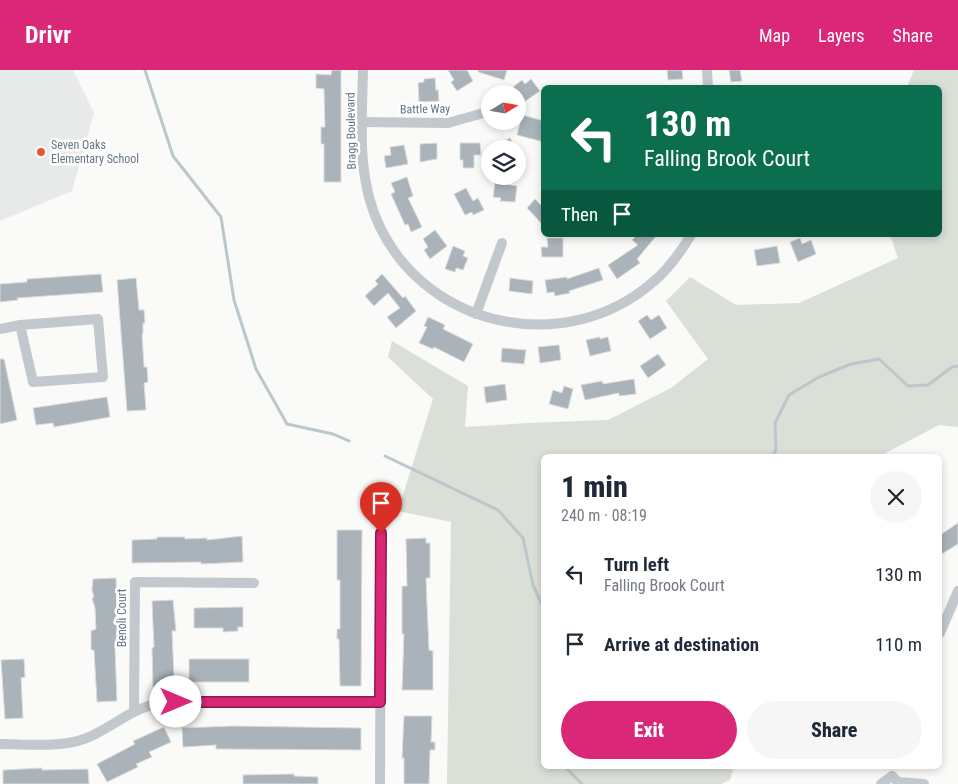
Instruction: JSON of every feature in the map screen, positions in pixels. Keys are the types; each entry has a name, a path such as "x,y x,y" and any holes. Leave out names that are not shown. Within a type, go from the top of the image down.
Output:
{"street":[{"name":"Bragg Boulevard","path":"363,70 362,162 372,209 391,246 404,264 428,287 459,307 491,319 514,324 558,324 593,316 628,300 653,283 675,259 690,237"},
{"path":"706,70 708,85"},
{"name":"Battle Way","path":"362,122 448,123 481,114"},
{"path":"476,314 502,243"},
{"path":"0,329 20,325 98,319 102,377 33,382 20,325"},
{"path":"380,784 381,533"},
{"name":"Benoli Court","path":"134,712 135,582 254,583"},
{"path":"942,628 958,591"},
{"path":"0,744 64,743 82,740 95,735 134,712 152,705 176,702 380,702"},
{"path":"881,784 890,771 898,782 924,784"}],"shaded area":[{"name":"Seven Oaks Elementary School","path":"0,70 73,70 94,113 72,191 0,221"},
{"path":"914,70 958,70 958,427 939,425 884,454 541,454 541,769 733,769 730,780 721,784 447,784 451,522 398,511 433,399 388,357 392,341 468,386 465,427 608,420 671,388 708,359 666,301 690,277 736,305 799,303 898,258 891,237 942,237 942,85 908,85"}],"building":[{"path":"332,70 341,70 341,182 324,182 324,144 321,144 321,127 325,127 324,89 316,88 316,74 331,75"},
{"path":"448,70 467,70 473,81 457,91 451,82 454,80"},
{"path":"478,70 507,70 504,80 478,72"},
{"path":"667,70 682,70 683,79 668,80"},
{"path":"729,70 740,70 742,81 731,82"},
{"path":"435,78 439,101 419,102 418,83 424,82 424,79"},
{"path":"531,79 540,91 526,101 526,85 516,85 522,80 525,84"},
{"path":"526,116 541,120 541,141 517,135 518,130 526,130"},
{"path":"437,143 437,159 420,162 420,144"},
{"path":"460,143 480,143 481,155 474,155 474,168 463,168 463,160 460,160"},
{"path":"404,145 408,164 386,168 384,156 391,155 390,147"},
{"path":"407,177 413,196 408,198 422,227 411,232 408,224 405,225 391,194 395,192 391,183"},
{"path":"495,185 517,186 515,202 500,201 501,198 493,197"},
{"path":"466,188 473,201 478,198 484,210 473,215 472,212 465,215 454,194"},
{"path":"535,199 541,205 541,223 527,208"},
{"path":"435,230 447,246 430,259 424,250 428,247 423,239"},
{"path":"635,237 655,237 637,259 640,263 617,279 608,265 638,245 632,240"},
{"path":"547,238 563,238 563,257 542,257 541,247 548,247"},
{"path":"800,238 802,244 811,240 816,254 798,262 790,242"},
{"path":"453,246 465,251 463,256 468,258 463,270 456,268 455,272 445,269"},
{"path":"777,246 780,263 757,266 754,250"},
{"path":"599,268 603,280 569,291 570,293 555,296 554,292 547,293 545,280 567,277 567,279"},
{"path":"101,274 103,292 17,298 18,300 0,302 0,284 27,282 27,279"},
{"path":"382,274 403,298 405,296 416,311 396,328 387,317 400,308 388,293 374,306 365,296 378,284 375,281"},
{"path":"136,278 139,310 144,310 145,323 143,323 142,334 144,367 147,367 148,382 144,383 146,410 127,411 117,280"},
{"path":"510,278 533,281 532,294 509,291"},
{"path":"647,315 651,320 659,315 667,328 650,339 638,321"},
{"path":"428,317 445,325 443,329 473,344 464,362 434,347 433,349 419,343 427,327 424,326"},
{"path":"600,337 600,339 608,337 611,351 590,356 586,340"},
{"path":"559,345 561,360 540,363 538,347"},
{"path":"502,348 526,350 524,364 501,362"},
{"path":"658,354 666,365 648,378 640,366"},
{"path":"0,359 4,359 17,420 0,424"},
{"path":"634,379 636,394 619,396 619,393 585,400 581,385 602,381 603,384"},
{"path":"505,384 507,400 486,403 484,387"},
{"path":"564,386 573,389 568,409 549,404 553,390 562,393"},
{"path":"107,397 110,417 54,427 53,423 36,425 33,408"},
{"path":"958,523 958,544 942,554 942,534"},
{"path":"337,530 362,530 361,686 340,686 339,639 337,639 337,629 340,629 340,580 337,580"},
{"path":"242,536 243,562 201,564 201,562 132,563 132,540 157,539 157,537 185,537 185,539 207,538 207,540"},
{"path":"426,538 426,543 430,543 430,578 426,578 429,650 433,651 433,690 402,690 404,634 402,634 402,586 407,586 406,539"},
{"path":"116,578 117,630 115,650 117,701 97,702 94,650 91,650 91,631 96,629 95,608 92,598 94,597 92,590 93,579"},
{"path":"173,600 176,631 172,631 174,677 172,677 172,687 153,687 152,601"},
{"path":"243,607 243,627 238,627 238,631 223,632 223,628 194,628 194,608"},
{"path":"24,659 25,677 21,678 23,718 5,719 1,660"},
{"path":"189,659 249,659 249,682 189,682"},
{"path":"404,716 432,716 431,742 435,742 435,750 430,750 429,784 404,784 404,758 402,758"},
{"path":"233,726 361,728 361,750 216,749 216,745 183,747 182,728"},
{"path":"164,727 171,742 149,752 152,757 136,764 138,767 107,782 97,764 135,744 133,741"},
{"path":"42,768 42,770 88,769 89,784 3,784 3,770"},
{"path":"294,774 294,776 318,777 318,784 243,784 243,775"}],"waterway":[{"path":"145,70 173,156 221,217 234,300 256,369 287,424 333,434 349,441"},
{"path":"774,454 776,449 775,423 789,395 819,377 851,364 879,359 908,386 928,385 952,367 958,366"},
{"path":"385,456 498,510 523,538 533,585 541,602"},
{"path":"567,769 582,784"}],"place":[{"name":"Seven Oaks Elementary School","path":"41,152"}],"route":[{"path":"176,702 380,702 381,533"}]}
